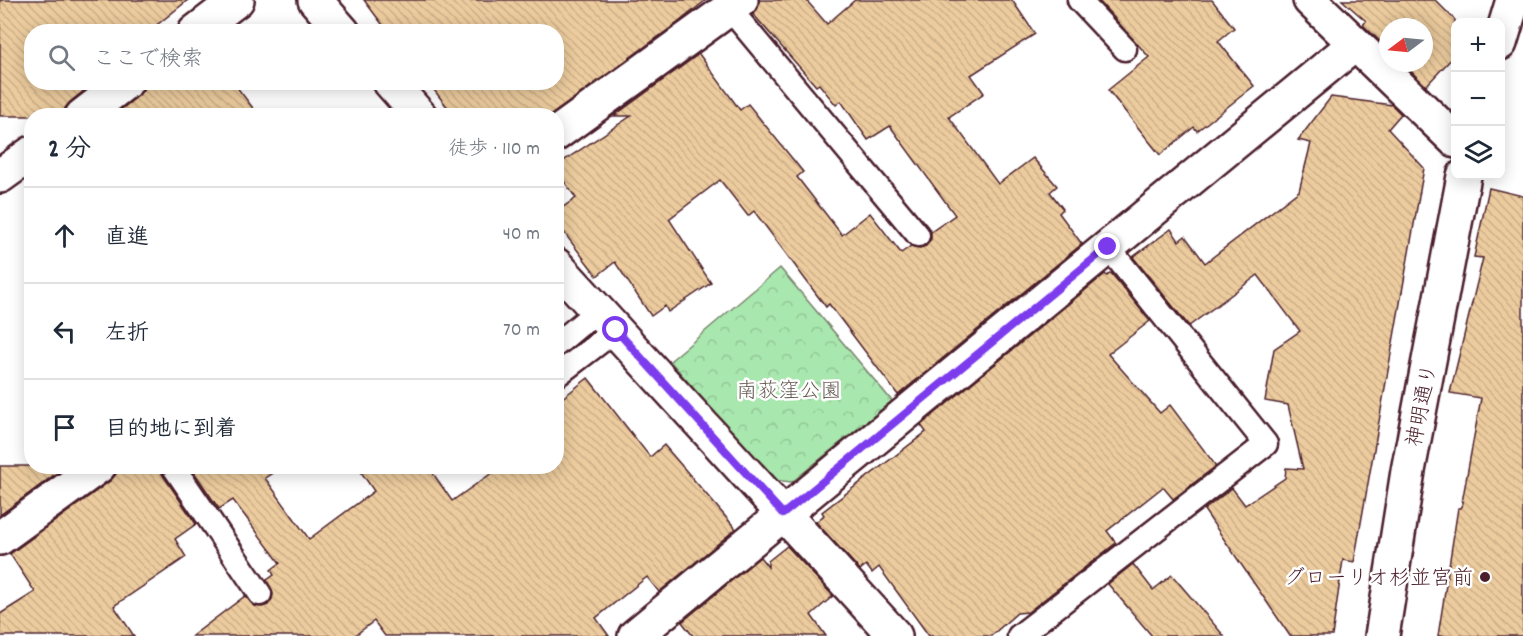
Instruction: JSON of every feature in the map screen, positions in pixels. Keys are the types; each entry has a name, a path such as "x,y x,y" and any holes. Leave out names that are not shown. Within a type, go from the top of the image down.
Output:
{"street":[{"path":"206,24 237,0"},
{"path":"315,0 336,24"},
{"path":"1310,0 1451,137"},
{"path":"1505,26 1513,0"},
{"path":"564,128 735,4"},
{"path":"635,636 1355,44"},
{"path":"92,108 116,90"},
{"path":"397,90 413,108"},
{"path":"0,176 24,159"},
{"name":"神明通り","path":"1382,636 1408,471 1463,180"},
{"path":"564,274 895,636"},
{"path":"0,538 88,474"}],"lane":[{"path":"1078,0 1125,49"},
{"path":"735,4 918,236"},
{"path":"1019,636 1266,444 1108,247"},
{"path":"564,341 607,320"},
{"path":"564,367 607,320"},
{"path":"178,474 261,594"}],"green space":[{"name":"南荻窪公園","path":"780,268 892,401 792,482 772,480 670,361"}],"building":[{"path":"0,0 188,0 158,24 24,24 24,90 85,90 65,108 24,108 24,116 0,116"},
{"path":"364,0 706,0 561,108 448,108 434,90 564,90 564,24 382,24"},
{"path":"759,0 806,0 827,24 855,0 1012,0 1035,34 971,75 984,93 949,117 998,184 1033,158 1057,186 1050,192 1063,209 1059,213 1082,244 898,395 829,304 826,307 754,211 748,216 720,180 669,219 711,283 668,312 665,306 651,316 615,262 597,276 564,233 564,206 576,198 564,181 564,161 631,116 614,116 699,54 740,110 748,104 803,172 797,177 842,235 870,213 901,253 911,246 920,248 926,246 931,239 931,232 955,215 890,126 868,140 841,101 836,105 819,84 816,86 753,14 758,8"},
{"path":"1098,0 1212,0 1234,28 1218,41 1254,86 1197,131 1194,127 1160,155 1108,90 1149,57"},
{"path":"1342,0 1435,0 1453,18 1451,18 1451,59 1426,86 1411,72 1433,72 1433,18 1379,18 1379,40 1363,25 1366,21"},
{"path":"143,90 239,90 253,108 123,108"},
{"path":"1331,97 1392,105 1401,114 1388,129 1424,168 1354,562 1343,560 1332,636 1290,636 1204,510 1232,488 1245,505 1285,478 1286,468 1303,469 1288,405 1265,401 1274,349 1300,331 1258,275 1189,326 1133,257 1171,229 1179,241 1185,236 1205,263 1299,191 1311,143 1298,140"},
{"path":"1489,188 1523,196 1523,636 1438,636 1458,508 1461,508 1481,398 1450,393 1483,258 1474,257"},
{"path":"1111,273 1150,321 1108,354 1160,413 1170,405 1216,466 1173,499 1163,487 1107,531 1116,543 1028,612 1017,613 991,636 929,636 879,567 872,573 866,565 860,570 816,522 824,515 822,512 926,432 921,425 1105,274 1107,276"},
{"path":"588,378 650,457 664,445 736,529 659,592 647,577 596,618 609,636 385,636 374,621 354,636 192,636 245,596 255,606 268,605 273,594 267,580 274,575 271,570 280,563 233,500 219,509 195,474 271,474 265,478 309,539 374,491 362,474 433,474 452,501 491,474 564,474 564,397"},
{"path":"0,466 24,466 24,474 55,474 0,515"},
{"path":"116,474 162,474 196,524 175,539 186,557 114,606 134,636 0,636 0,614 35,592 10,554 110,481"},
{"path":"787,546 833,596 811,615 826,636 693,636 682,622 760,557 768,567 768,561"},
{"path":"1133,564 1153,590 1172,575 1224,636 1152,636 1108,584"}],"place":[{"name":"グローリオ杉並宮前","path":"1485,577"}],"route":[{"path":"616,330 783,514 1108,247"}]}
